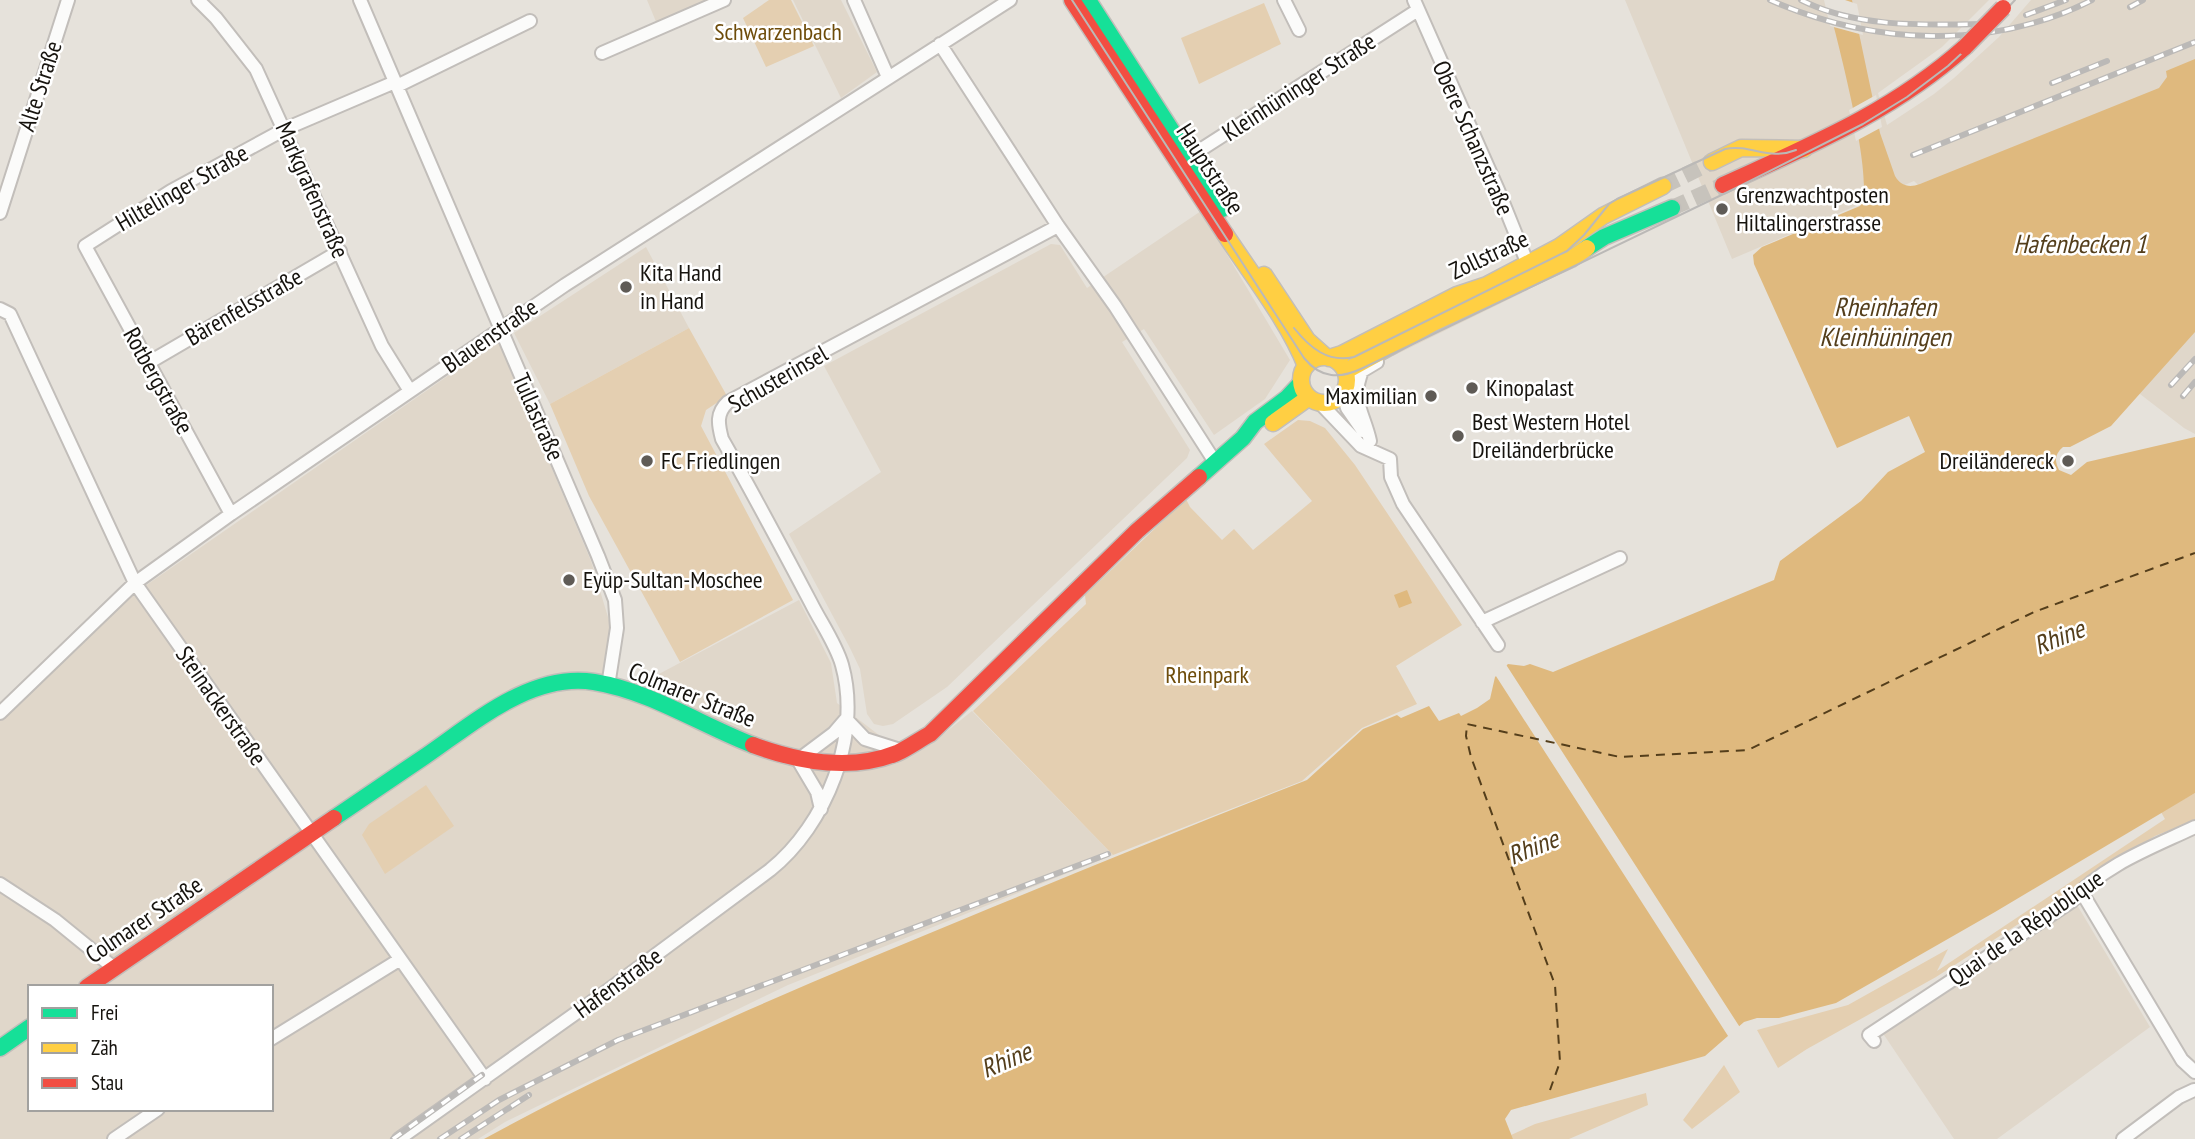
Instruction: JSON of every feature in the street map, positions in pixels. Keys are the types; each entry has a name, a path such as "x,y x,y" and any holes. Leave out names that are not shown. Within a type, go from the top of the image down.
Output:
{"main road":[{"name":"Hauptstraße","path":"1072,0 1307,340 1328,357 1339,362 1346,371"},
{"name":"Hauptstraße","path":"1088,0 1306,366"},
{"path":"1723,185 1806,149 1882,110 1939,70 2011,0"},
{"path":"1712,162 1741,148 1806,149"},
{"name":"Zollstraße","path":"1346,371 1530,270 1602,216 1663,186"},
{"name":"Zollstraße","path":"1328,357 1342,354 1457,295 1571,259 1606,236 1672,208"},
{"path":"1328,357 1312,360 1306,366 1309,395 1332,403 1343,395 1348,383 1346,371"},
{"name":"Colmarer Straße","path":"90,985 497,707 557,684 582,681 608,686 646,698 798,760 837,765 872,762 903,751 930,734 1137,531 1243,438 1252,425 1287,399 1309,395"},
{"path":"0,1048 28,1028"}],"street":[{"name":"Alte Straße","path":"0,213 68,0"},
{"name":"Markgrafenstraße","path":"198,0 216,18 256,69 382,346 410,391"},
{"name":"Tullastraße","path":"360,0 594,545 614,600 617,628 608,686"},
{"path":"602,52 724,0"},
{"path":"855,0 888,77"},
{"name":"Blauenstraße","path":"0,713 135,583 232,514 500,329 736,173 1010,0"},
{"path":"1284,0 1299,30"},
{"name":"Kleinhüninger Straße","path":"1185,160 1416,5"},
{"name":"Obere Schanzstraße","path":"1416,5 1498,190 1530,270"},
{"name":"Hiltelinger Straße","path":"85,246 171,191 285,129 396,84 530,21"},
{"path":"940,44 1059,226 1115,306 1215,462"},
{"name":"Schusterinsel","path":"837,765 844,743 846,719 846,684 841,662 776,535 722,439 718,424 722,408 728,402 1059,226"},
{"name":"Rotbergstraße","path":"85,246 232,514"},
{"name":"Bärenfelsstraße","path":"148,363 340,251"},
{"name":"Steinackerstraße","path":"0,309 10,314 135,583 485,1079"},
{"path":"1370,441 1356,394 1362,371 1379,360 1390,346"},
{"path":"1309,395 1361,446 1390,459 1391,477 1403,504 1498,645"},
{"path":"1343,395 1347,408 1370,441 1386,458"},
{"path":"1482,622 1620,558"},
{"path":"821,809 817,792 798,760 834,733 846,719 865,739 903,751"},
{"name":"Hafenstraße","path":"399,1139 485,1079 790,854 812,826 821,809 837,765"},
{"name":"Quai de la République","path":"1874,1041 1869,1035 2072,901 2081,891 2119,863 2195,827"},
{"path":"0,884 55,920 114,968"},
{"path":"2081,891 2182,1060 2195,1072"},
{"path":"273,1038 399,960"},
{"path":"2123,1139 2179,1097 2195,1091 2195,1079"},
{"path":"114,1139 155,1111"}],"shaded area":[{"path":"647,0 708,0 657,24"},
{"path":"793,0 841,0 877,72 841,98"},
{"path":"1625,0 1989,0 1942,47 1878,93 1887,125 1954,78 1999,37 2031,0 2195,0 2195,434 2140,394 1914,181 1732,259"},
{"path":"1201,211 1290,360 1265,399 1214,435 1144,329 1122,342 1190,450 1187,458 947,687 893,724 874,724 867,714 860,669 789,534 881,472 824,366 1051,244 1060,245 1087,288"},
{"name":"Kita Hand in Hand","path":"646,247 689,328 550,404 514,333"},
{"path":"1527,288 1528,290 1393,356 1392,354 1398,345"},
{"path":"498,341 591,561 611,627 602,677 638,685 799,600 831,663 837,703 909,758 972,711 1113,855 788,985 505,1122 478,1139 0,1139 0,720 135,593"},
{"path":"2077,905 2150,1027 1997,1139 1954,1139 1882,1032 1939,998"}],"green space":[{"name":"Schwarzenbach","path":"769,0 791,0 814,46 766,67 743,18"},
{"path":"1264,3 1281,44 1199,84 1181,38"},
{"name":"FC Friedlingen","path":"689,328 727,396 706,410 701,426 793,600 680,662 589,496 550,404"},
{"name":"Rheinpark","path":"1298,420 1310,421 1325,428 1355,465 1462,625 1396,666 1417,704 1362,728 1302,781 1113,855 973,711 1086,604 1085,595 1186,499 1190,507 1222,540 1234,529 1253,550 1312,501 1264,444"},
{"path":"426,785 454,826 385,874 362,835 369,824"},
{"path":"2195,793 2195,820 2155,836 1936,977 1778,1068 1757,1030 1848,1005 1948,949 1937,971 2165,819 2161,812"},
{"path":"1724,1065 1740,1092 1692,1129 1683,1120"},
{"path":"1646,1093 1648,1105 1569,1139 1513,1139 1511,1135 1535,1124"}],"water":[{"path":"1827,0 1852,0 1880,133 1895,176 1909,186 1920,184 2159,88 2167,77 2166,71 2195,59 2195,332 2111,426 2070,447 2063,447 2056,460 2059,470 2071,475 2087,462 2195,437 2195,793 1836,1003 1779,1018 1757,1018 1744,1022 1705,1056 1511,1110 1505,1119 1513,1139 484,1139 601,1078 781,996 1307,780 1363,729 1397,715 1401,718 1429,706 1439,721 1459,713 1461,716 1490,699 1495,677 1508,664 1530,664 1553,672 1774,580 1780,561 1861,501 1888,472 1925,452 1909,416 1837,448 1754,264 1753,255 1762,247 1860,206 1864,193 1853,108"},
{"path":"1407,590 1412,603 1399,608 1394,595"}],"pier":[{"path":"1824,0 1845,0 1857,4 1863,35 1830,26"},
{"path":"1876,95 1882,127 1856,141 1849,110"},
{"path":"1505,663 1741,1029 1730,1039 1494,673"}],"ferry route":[{"path":"1550,1090 1560,1062 1555,985 1471,757 1466,736 1467,724 1620,757 1748,750 2034,612 2195,553"}],"tunnel":[{"path":"1663,186 1712,162"},
{"path":"1672,208 1723,185"}],"tram line":[{"path":"1072,0 1304,358 1317,370 1331,375 1346,374 1363,368 1863,124 1907,97 1948,66 2015,0"},
{"path":"1294,328 1313,348 1328,356 1354,357 1567,251 1609,204 1617,199 1725,149 1777,154 1796,150"}],"railway":[{"path":"1770,0 1849,26 1932,36 2014,28 2054,16 2092,0"},
{"path":"1801,0 1844,16 1867,20 1913,24 1982,24"},
{"path":"2026,15 2066,0"},
{"path":"2130,7 2143,0"},
{"path":"1913,155 2195,42"},
{"path":"2052,83 2107,61"},
{"path":"2171,385 2195,359"},
{"path":"2183,396 2195,382"},
{"path":"440,1139 499,1100 618,1040 1108,854"},
{"path":"393,1139 482,1075"},
{"path":"461,1139 529,1095"}],"traffic: fast":[{"path":"1088,0 1222,209"},
{"path":"1587,248 1604,237 1672,208"},
{"path":"1199,477 1243,438 1255,422 1287,398 1301,383"},
{"path":"334,818 505,702 548,685 571,681 615,686 753,745"},
{"path":"0,1048 28,1028"}],"traffic: slow":[{"path":"1712,162 1741,148 1804,149"},
{"path":"1329,358 1342,354 1457,295 1487,285 1559,247 1603,216 1663,186"},
{"path":"1225,234 1280,315 1306,366"},
{"path":"1346,371 1433,323 1571,259 1587,248"},
{"path":"1264,275 1307,340 1326,357"},
{"path":"1324,357 1341,363 1347,380 1341,397 1324,403 1307,397 1301,380 1307,363 1324,357"},
{"path":"1273,423 1308,398"}],"traffic: jam":[{"path":"1072,0 1225,234"},
{"path":"1965,47 2003,8"},
{"path":"1723,185 1819,141 1880,109 1965,47"},
{"path":"753,745 806,760 861,762 897,753 930,734 1137,531 1199,477"},
{"path":"90,985 334,818"}],"place":[{"name":"Grenzwachtposten Hiltalingerstrasse","path":"1722,209"},
{"name":"Kita Hand in Hand","path":"626,287"},
{"name":"Kinopalast","path":"1472,388"},
{"name":"Maximilian","path":"1431,396"},
{"name":"Best Western Hotel Dreiländerbrücke","path":"1458,436"},
{"name":"FC Friedlingen","path":"647,461"},
{"name":"Dreiländereck","path":"2068,461"},
{"name":"Eyüp-Sultan-Moschee","path":"569,580"}],"water label":[{"name":"Hafenbecken 1","path":"2080,244"},
{"name":"Rheinhafen Kleinhüningen","path":"1885,322"},
{"name":"Rhine","path":"2059,637"},
{"name":"Rhine","path":"1533,847"},
{"name":"Rhine","path":"1006,1060"}]}
